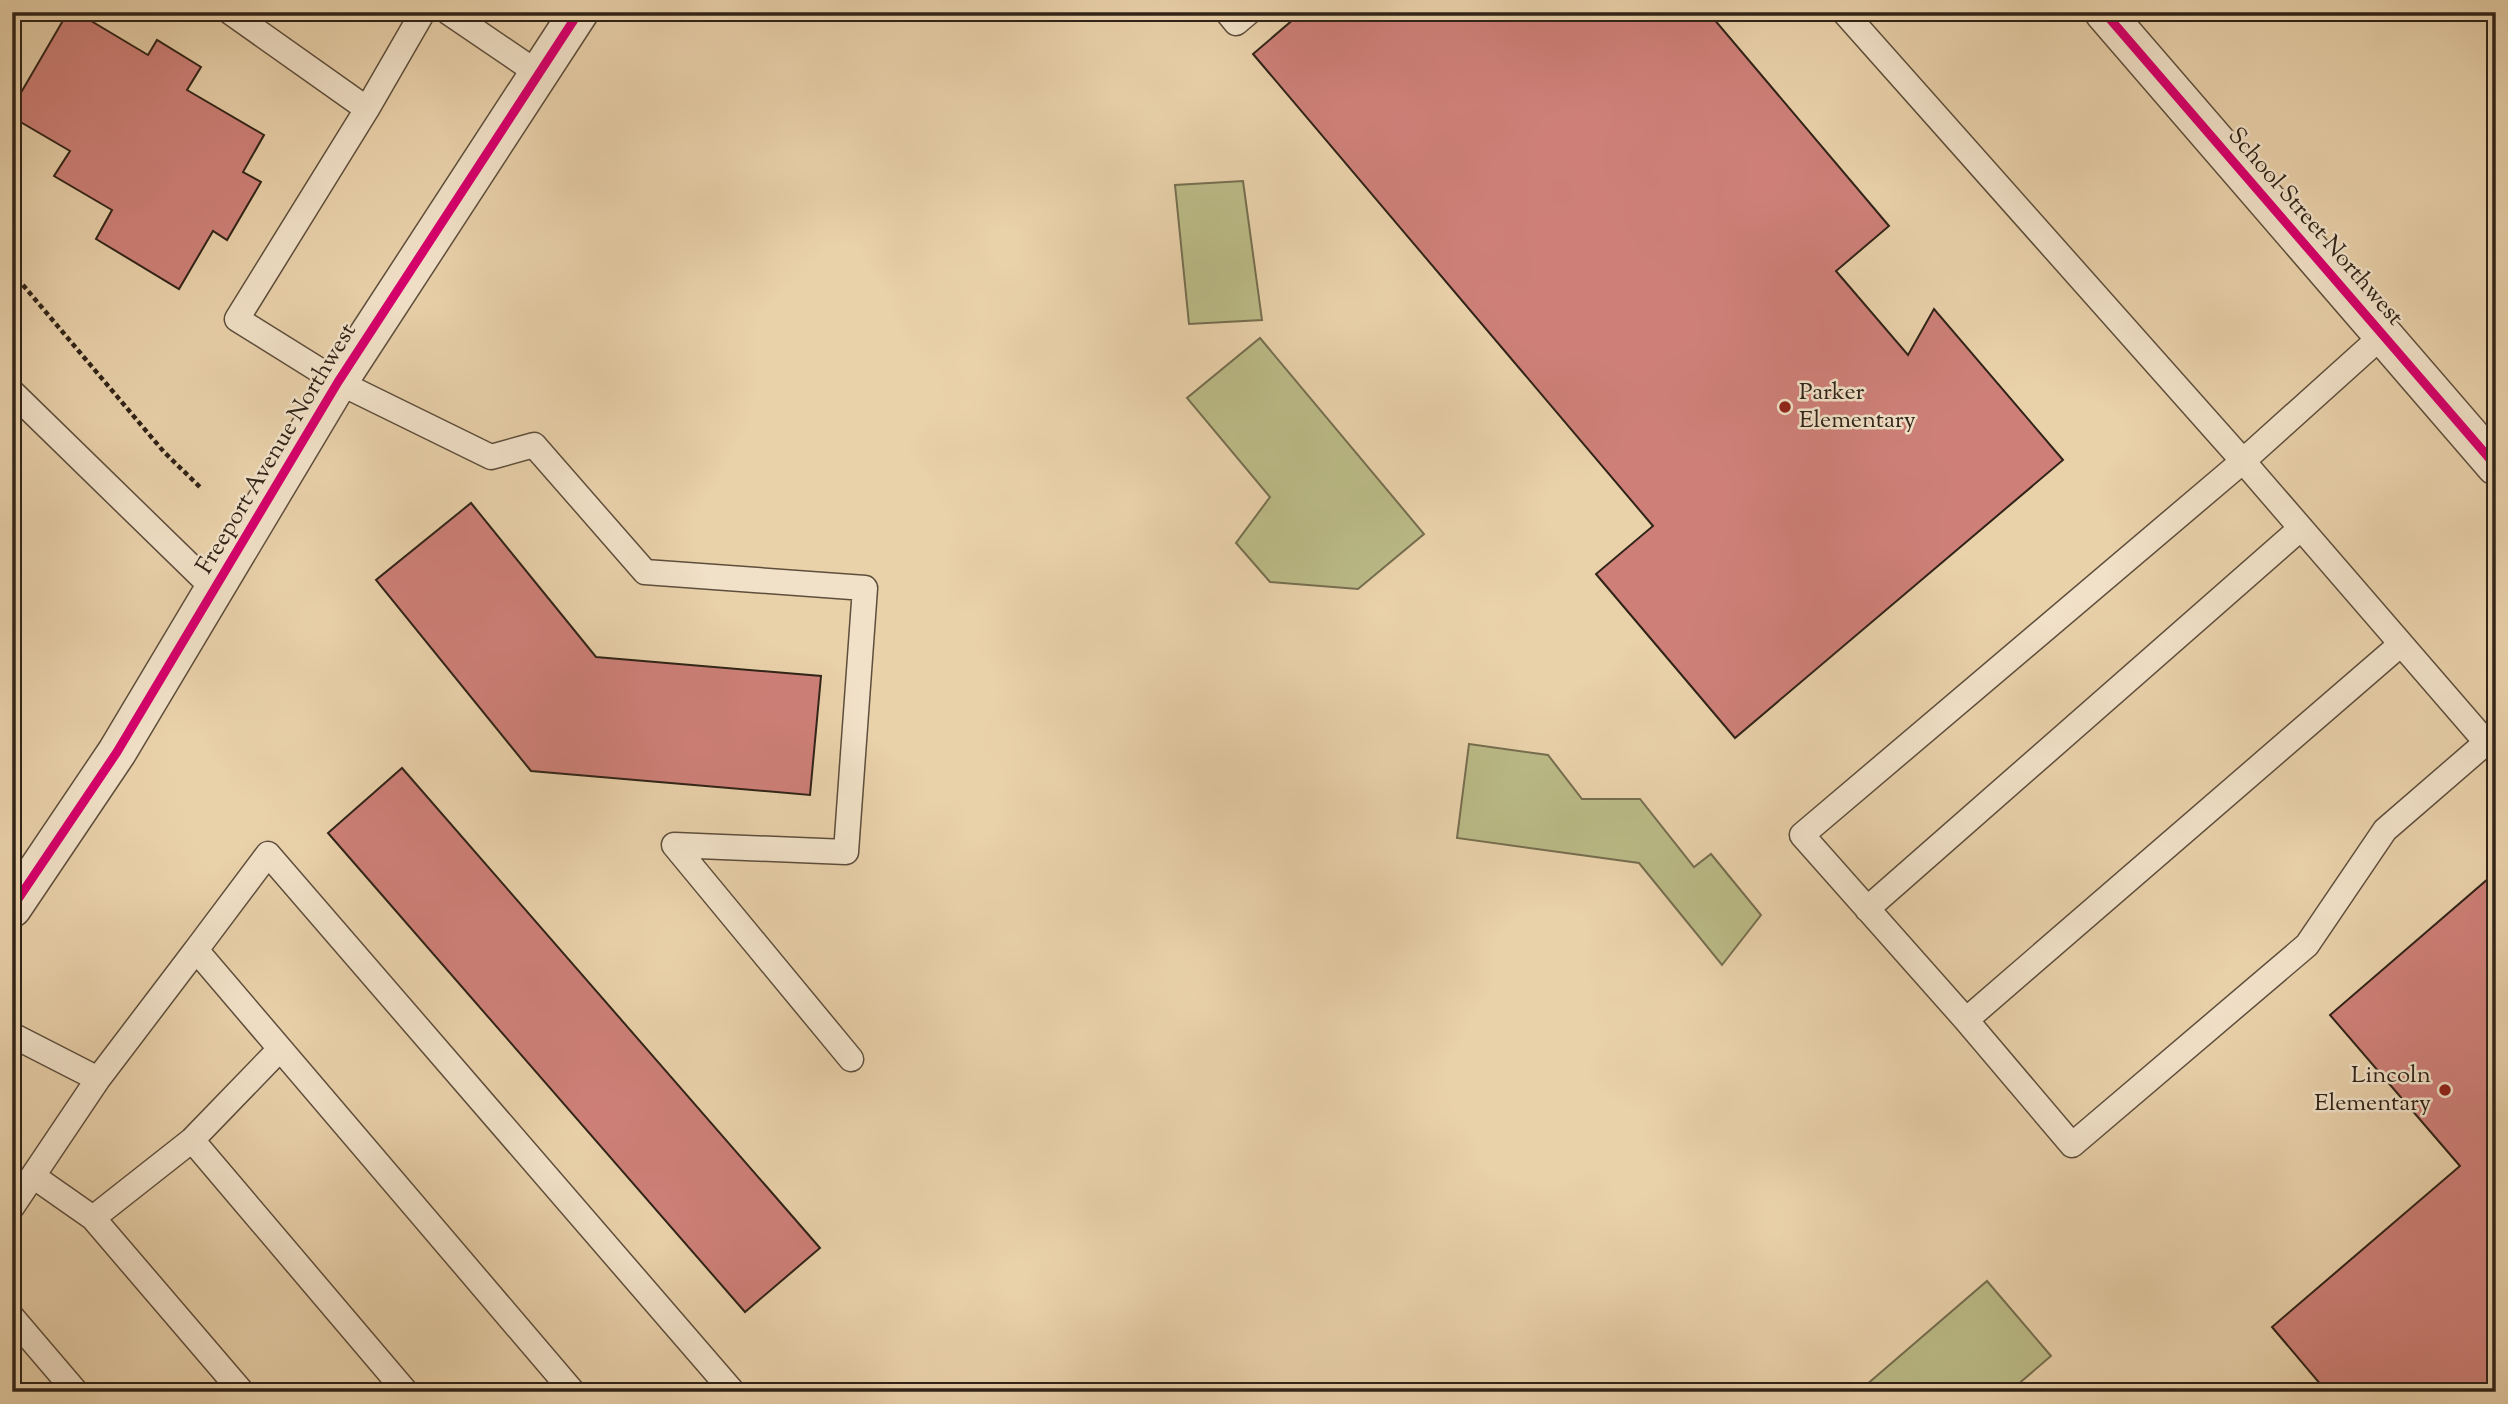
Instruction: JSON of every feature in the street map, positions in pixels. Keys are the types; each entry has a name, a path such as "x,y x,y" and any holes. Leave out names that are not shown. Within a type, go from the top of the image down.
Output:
{"street":[{"name":"Freeport Avenue Northwest","path":"12,908 117,752 338,382 579,12"},
{"name":"School Street Northwest","path":"2104,12 2496,466"}],"lane":[{"path":"230,12 367,109"},
{"path":"423,12 367,109 237,319 338,382 491,457 534,445 645,572 865,588 846,852 674,845 851,1059"},
{"path":"448,12 539,74"},
{"path":"1227,12 1236,23 1249,12"},
{"path":"1844,12 2243,461 2402,644 2491,738 2385,830 2308,945 2072,1145 1966,1020 1802,835 2243,461 2383,335"},
{"path":"12,392 214,589"},
{"path":"1867,909 2301,527"},
{"path":"1966,1020 2402,644"},
{"path":"12,1207 98,1080 268,854 733,1392"},
{"path":"196,950 573,1392"},
{"path":"12,1035 98,1080"},
{"path":"93,1217 192,1140 279,1049"},
{"path":"192,1140 406,1392"},
{"path":"33,1176 93,1217 242,1392"},
{"path":"12,1317 76,1392"}],"path":[{"path":"12,272 164,453 202,489"}],"green space":[{"path":"1243,181 1262,320 1189,324 1175,185"},
{"path":"1260,338 1424,534 1358,589 1270,582 1236,543 1270,497 1187,398"},
{"path":"1469,744 1548,755 1582,799 1640,799 1694,867 1711,854 1761,915 1722,965 1639,863 1457,838"},
{"path":"1987,1281 2051,1356 2009,1392 1858,1392"}],"building":[{"path":"68,12 76,12 148,55 157,40 201,67 187,90 264,135 243,172 261,182 227,240 213,231 179,289 96,239 112,210 54,176 70,151 12,117 12,108"},
{"name":"Parker Elementary","path":"1302,12 1708,12 1889,226 1836,271 1908,355 1934,309 2063,460 1735,738 1596,574 1653,526 1253,54"},
{"path":"471,503 596,657 821,676 810,795 531,771 376,580"},
{"path":"402,768 820,1248 745,1312 328,833"},
{"name":"Lincoln Elementary","path":"2496,872 2496,1392 2327,1392 2272,1327 2460,1166 2330,1015"}],"cycle path":[{"path":"12,908 117,752 338,382 579,12"},
{"path":"2104,12 2496,466"}],"place":[{"name":"Parker Elementary","path":"1785,407"},
{"name":"Lincoln Elementary","path":"2445,1090"}]}
